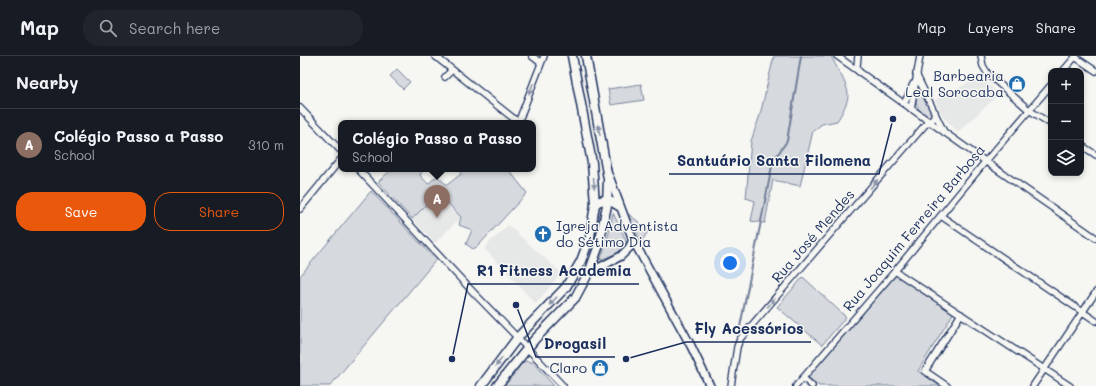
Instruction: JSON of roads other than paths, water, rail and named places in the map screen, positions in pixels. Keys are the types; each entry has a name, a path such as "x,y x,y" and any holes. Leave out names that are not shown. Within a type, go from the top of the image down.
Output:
{"main road":[{"path":"481,386 518,338 566,287 581,261 590,237 595,204 592,163 572,56"},
{"path":"497,386 527,348 574,298 589,272 599,245 608,200 608,179 586,56"},
{"path":"595,204 598,201 608,200 619,206"}],"street":[{"path":"435,56 514,120"},
{"path":"532,56 541,63"},
{"path":"519,120 544,56"},
{"path":"837,56 985,162 1096,238"},
{"path":"858,56 857,66 860,72"},
{"path":"911,109 920,56"},
{"path":"981,56 983,66 988,74 1029,110 1048,122"},
{"path":"1066,68 1076,56 1096,71"},
{"path":"445,76 452,70"},
{"path":"902,103 906,100 916,74"},
{"path":"916,74 945,133"},
{"name":"Rua Joaquim Ferreira Barbosa","path":"796,386 895,271 1048,88"},
{"path":"300,108 322,126 338,147"},
{"name":"Rua José Mendes","path":"730,386 737,347 740,339 819,247 933,119 935,112"},
{"path":"1084,147 1096,155"},
{"path":"300,208 338,163"},
{"path":"606,169 633,240 691,346 710,386"},
{"path":"361,172 563,386"},
{"path":"941,216 1096,321"},
{"path":"621,256 629,248 633,240"},
{"path":"589,272 621,256 639,251"},
{"path":"895,271 1070,386"},
{"path":"1033,386 1096,292"},
{"path":"947,386 925,371 961,314"},
{"path":"803,378 812,386"}],"waterway":[{"path":"740,327 773,161 787,141 801,56"}],"place":[{"name":"Barbearia Leal Sorocaba","path":"1017,84"},
{"name":"Santuário Santa Filomena","path":"893,119"},
{"name":"Colégio Passo a Passo","path":"437,218"},
{"name":"Igreja Adventista do Sétimo Dia","path":"543,234"},
{"name":"Drogasil","path":"516,305"},
{"name":"R1 Fitness Academia","path":"452,359"},
{"name":"Fly Acessórios","path":"626,359"},
{"name":"Claro","path":"600,368"}]}
